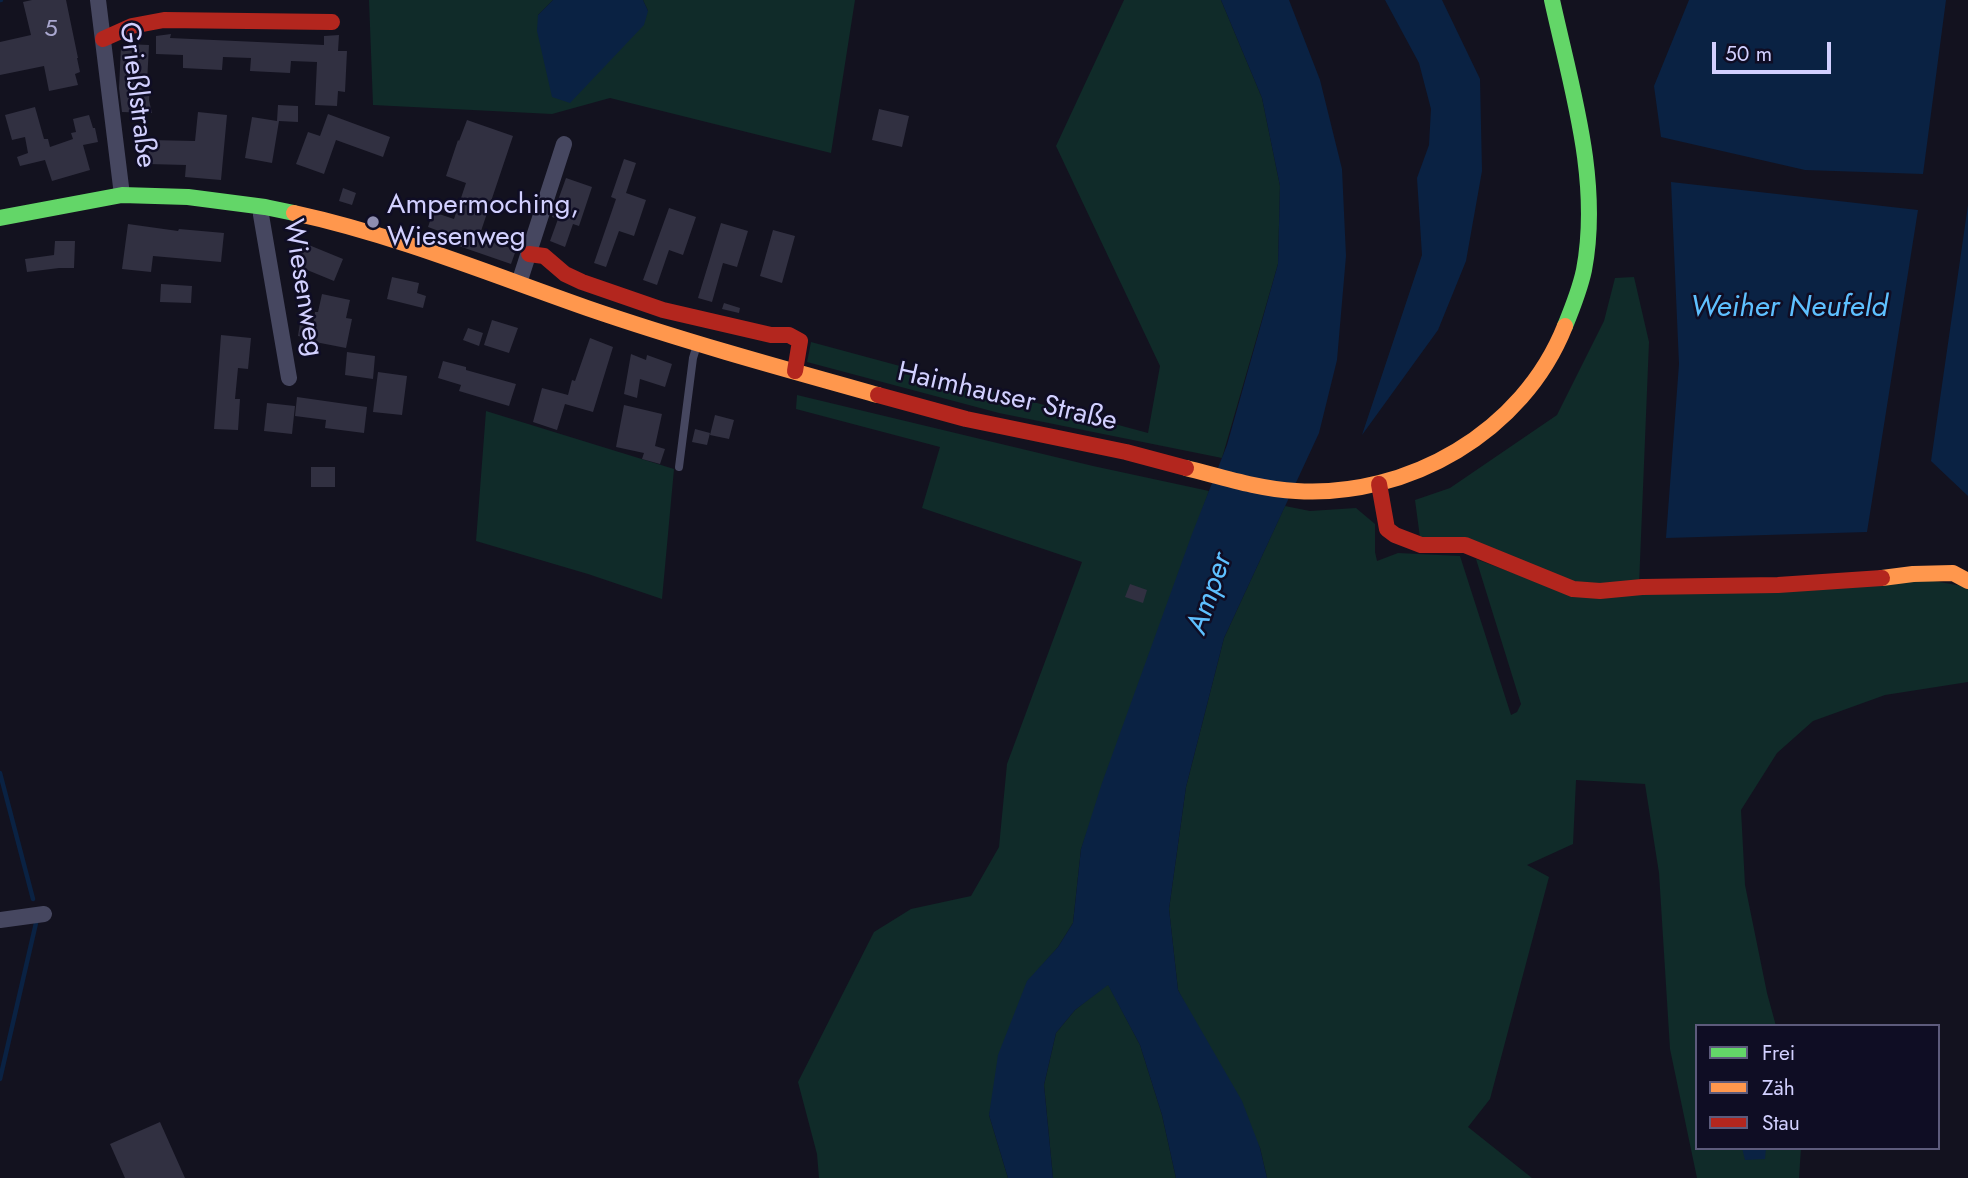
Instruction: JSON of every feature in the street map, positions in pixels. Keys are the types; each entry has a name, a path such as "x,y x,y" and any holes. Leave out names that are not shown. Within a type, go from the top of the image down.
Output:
{"main road":[{"name":"Haimhauser Straße","path":"0,218 122,195 188,197 265,207 331,221 397,240 590,309 698,343 966,419 1126,452 1250,484 1295,491 1343,491 1380,484 1434,465 1471,443 1519,402 1557,347 1584,271 1588,180 1552,0"},
{"path":"103,39 132,26 164,20 332,22"},
{"path":"529,254 544,257 565,274 582,282 663,310 771,335 789,335 800,341 795,372"},
{"path":"1380,484 1387,529 1395,535 1421,545 1465,545 1573,589 1600,591 1642,587 1778,585 1953,573 1968,581"}],"street":[{"name":"Grießlstraße","path":"98,0 122,195"},
{"path":"519,283 564,144"},
{"name":"Wiesenweg","path":"265,207 261,215 289,378"},
{"path":"0,920 44,914"}],"lane":[{"path":"679,467 693,358 698,343"}],"green space":[{"path":"369,0 553,0 538,15 648,11 643,0 855,0 831,153 610,98 552,114 373,105"},
{"path":"1124,0 1221,0 1262,98 1280,186 1278,264 1222,458 999,413 807,362 811,342 1148,433 1160,366 1056,146"},
{"path":"1634,277 1649,342 1639,585 1564,585 1460,539 1421,545 1415,500 1450,488 1557,415 1604,321 1615,278"},
{"path":"797,395 1209,491 1081,849 1073,923 1058,947 1028,981 989,1115 1008,1178 819,1178 817,1154 798,1082 874,932 911,909 971,896 999,847 1007,764 1082,562 922,508 940,447 796,409"},
{"path":"486,411 674,469 662,599 476,541"},
{"path":"1285,506 1310,511 1356,508 1375,524 1377,561 1398,553 1460,556 1511,715 1517,712 1521,704 1476,559 1570,594 1917,578 1968,587 1968,682 1885,695 1813,721 1777,753 1741,810 1745,885 1775,1024 1695,1024 1695,1150 1801,1150 1799,1178 1697,1178 1670,1049 1659,873 1645,784 1576,780 1573,844 1527,865 1549,877 1490,1099 1468,1127 1532,1178 1267,1178 1260,1148 1178,990 1169,909 1186,787 1224,638"},
{"path":"1108,984 1140,1045 1162,1115 1176,1178 1053,1178 1044,1085 1056,1033 1075,1010"}],"water":[{"path":"553,0 643,0 648,11 644,25 570,103 552,97 537,31 538,15"},
{"name":"Amper","path":"1221,0 1289,0 1320,80 1342,169 1346,256 1337,360 1319,433 1224,638 1186,787 1169,909 1178,990 1242,1101 1260,1148 1267,1178 1176,1178 1162,1115 1140,1045 1108,985 1075,1010 1056,1033 1044,1085 1053,1178 1008,1178 989,1115 998,1055 1027,981 1058,947 1073,923 1081,849 1102,783 1227,445 1278,264 1280,186 1262,98"},
{"path":"1385,0 1442,0 1480,79 1482,171 1466,261 1438,330 1362,435 1422,255 1417,178 1429,145 1431,109 1419,63"},
{"path":"1689,0 1946,0 1923,174 1805,170 1661,137 1654,86"},
{"name":"Weiher Neufeld","path":"1671,182 1918,210 1867,532 1666,538 1679,364"},
{"path":"1968,205 1968,496 1931,461"},
{"path":"1742,1150 1766,1150 1765,1159 1745,1160"}],"building":[{"path":"66,0 80,72 75,74 78,85 49,91 44,66 0,75 0,42 31,35 23,2"},
{"path":"171,34 170,38 324,45 324,36 339,35 338,51 347,51 345,92 338,91 337,106 315,105 317,62 291,61 290,73 250,71 251,58 223,57 222,70 183,68 183,55 156,54 156,36"},
{"path":"149,45 147,83 150,83 149,100 152,113 122,112 119,88 121,46"},
{"path":"278,105 298,106 298,122 279,121 272,163 245,158 252,117 277,121"},
{"path":"35,107 44,139 48,139 50,147 73,139 71,133 76,132 73,119 89,115 98,142 83,145 90,170 52,181 45,160 20,166 17,157 28,153 25,137 12,140 5,115"},
{"path":"879,109 909,116 902,147 872,140"},
{"path":"198,112 227,115 221,180 185,177 186,165 148,164 149,140 195,141"},
{"path":"328,114 390,137 383,157 336,140 324,174 296,164 308,132 320,136"},
{"path":"467,120 513,136 479,237 516,250 511,264 456,245 458,238 428,227 433,212 454,219 466,183 446,176"},
{"path":"624,159 636,163 626,193 646,200 634,236 619,231 606,267 594,263 616,199 611,197"},
{"path":"566,178 592,187 579,226 573,224 565,247 550,241 558,219 552,217"},
{"path":"343,188 356,193 352,205 339,201"},
{"path":"669,208 696,217 683,255 669,250 657,285 643,280"},
{"path":"721,223 748,231 737,267 723,263 712,302 698,298"},
{"path":"128,224 178,231 224,233 221,262 153,256 151,272 122,269"},
{"path":"773,230 795,236 782,283 760,276"},
{"path":"55,241 75,241 74,268 27,272 25,259 54,255"},
{"path":"304,243 343,259 334,281 295,265"},
{"path":"392,277 419,283 417,293 426,296 423,308 387,299"},
{"path":"161,284 192,286 191,303 160,302"},
{"path":"322,294 350,300 346,318 352,319 346,348 298,336 300,323 313,325"},
{"path":"724,303 740,308 739,313 722,309"},
{"path":"492,320 518,328 509,353 484,345"},
{"path":"468,328 483,333 479,346 463,340"},
{"path":"221,335 251,338 248,369 238,368 235,399 240,399 238,430 214,429"},
{"path":"590,338 613,347 593,412 565,404 557,430 533,422 542,388 568,395"},
{"path":"347,352 375,356 373,379 345,375"},
{"path":"631,354 646,360 647,355 672,364 665,387 640,379 637,398 624,394"},
{"path":"443,361 516,384 509,406 459,391 461,385 438,378"},
{"path":"378,372 407,376 402,415 373,412"},
{"path":"297,397 367,407 364,433 325,428 326,420 295,416"},
{"path":"267,403 295,406 292,434 264,431"},
{"path":"624,405 662,414 655,446 665,449 660,464 642,459 644,453 616,447"},
{"path":"715,415 734,420 729,439 710,435"},
{"path":"695,429 710,433 707,445 692,442"},
{"path":"311,467 335,467 335,487 311,487"},
{"path":"1130,584 1147,590 1143,603 1125,597"},
{"path":"160,1122 185,1178 125,1178 110,1144"}],"waterway":[{"path":"0,773 33,899"},
{"path":"0,1079 36,923"}],"traffic: fast":[{"path":"1552,0 1582,134 1589,202 1584,270 1565,326"},
{"path":"0,218 122,195 188,197 294,213"}],"traffic: slow":[{"path":"294,213 406,244 659,332 878,395"},
{"path":"1186,468 1254,485 1296,491 1338,490 1379,483 1419,470 1457,451 1491,427 1521,397 1546,364 1565,326"},
{"path":"1882,578 1953,573 1968,581"}],"traffic: jam":[{"path":"103,39 132,26 164,20 332,22"},
{"path":"529,254 544,256 565,274 582,282 663,310 771,335 789,335 800,341 795,371"},
{"path":"878,395 966,419 1126,452 1186,468"},
{"path":"1379,484 1387,529 1395,535 1421,545 1465,545 1573,589 1600,591 1642,587 1778,585 1882,578"}],"place":[{"name":"Ampermoching, Wiesenweg","path":"373,222"}]}
